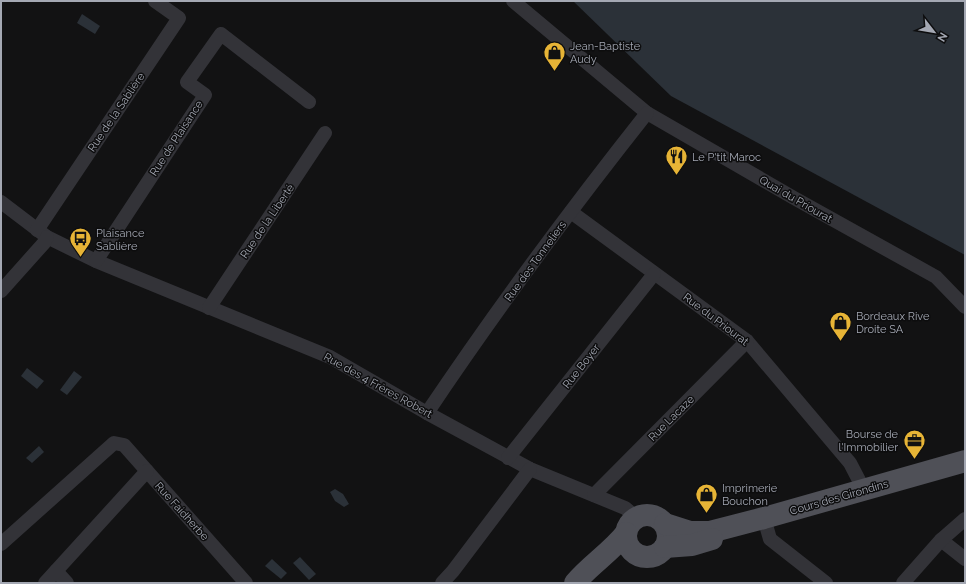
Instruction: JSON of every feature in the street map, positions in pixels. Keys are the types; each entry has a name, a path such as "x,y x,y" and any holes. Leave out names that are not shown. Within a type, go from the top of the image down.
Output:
{"main road":[{"name":"Cours des Girondins","path":"585,583 613,565 638,555 650,557 661,552 665,547 692,544 864,490 965,461"},
{"name":"Cours des Girondins","path":"631,525 647,514 657,517 665,524 690,532 710,532 765,522 965,468"},
{"path":"665,524 668,536 665,547"},
{"path":"631,525 626,540 628,546 638,555"},
{"path":"575,583 617,544 631,525"}],"street":[{"name":"Rue de la Sablière","path":"1,291 44,243 42,234 179,18 155,1"},
{"name":"Quai du Priourat","path":"513,1 648,113 794,198 936,277 965,307"},
{"name":"Rue de Plaisance","path":"96,261 205,95 188,82 221,34 309,102"},
{"name":"Rue des Tonneliers","path":"427,413 571,212 648,113"},
{"name":"Rue de la Liberté","path":"209,308 325,133"},
{"name":"Rue des 4 Frères Robert","path":"1,202 42,234 96,261 330,357 508,458 530,469 625,508 631,525"},
{"name":"Rue du Priourat","path":"571,212 747,341 850,463 864,490"},
{"name":"Rue Boyer","path":"508,458 654,274"},
{"name":"Rue Lacaze","path":"594,495 747,341"},
{"name":"Rue Faidherbe","path":"1,544 114,443 124,445 246,583"},
{"path":"442,583 453,571 530,469"},
{"path":"45,583 147,471"},
{"path":"903,583 941,540 965,519"},
{"path":"765,522 770,539 826,583"},
{"path":"941,540 965,559"},
{"path":"56,571 67,583"}],"shaded area":[{"path":"573,1 965,1 965,255 671,96"},
{"path":"82,14 100,26 95,34 77,23"},
{"path":"27,368 44,381 37,389 21,376"},
{"path":"74,371 82,377 67,395 60,390"},
{"path":"39,446 44,452 32,463 26,458"},
{"path":"335,489 343,494 349,504 344,507 335,501 330,492"},
{"path":"300,557 316,574 309,580 293,563"},
{"path":"272,559 287,573 281,579 265,566"}],"place":[{"name":"Jean-Baptiste Audy","path":"554,72"},
{"name":"Le P'tit Maroc","path":"676,176"},
{"name":"Plaisance Sablière","path":"80,258"},
{"name":"Bordeaux Rive Droite SA","path":"841,342"},
{"name":"Bourse de l'Immobilier","path":"914,460"},
{"name":"Imprimerie Bouchon","path":"707,514"}]}
